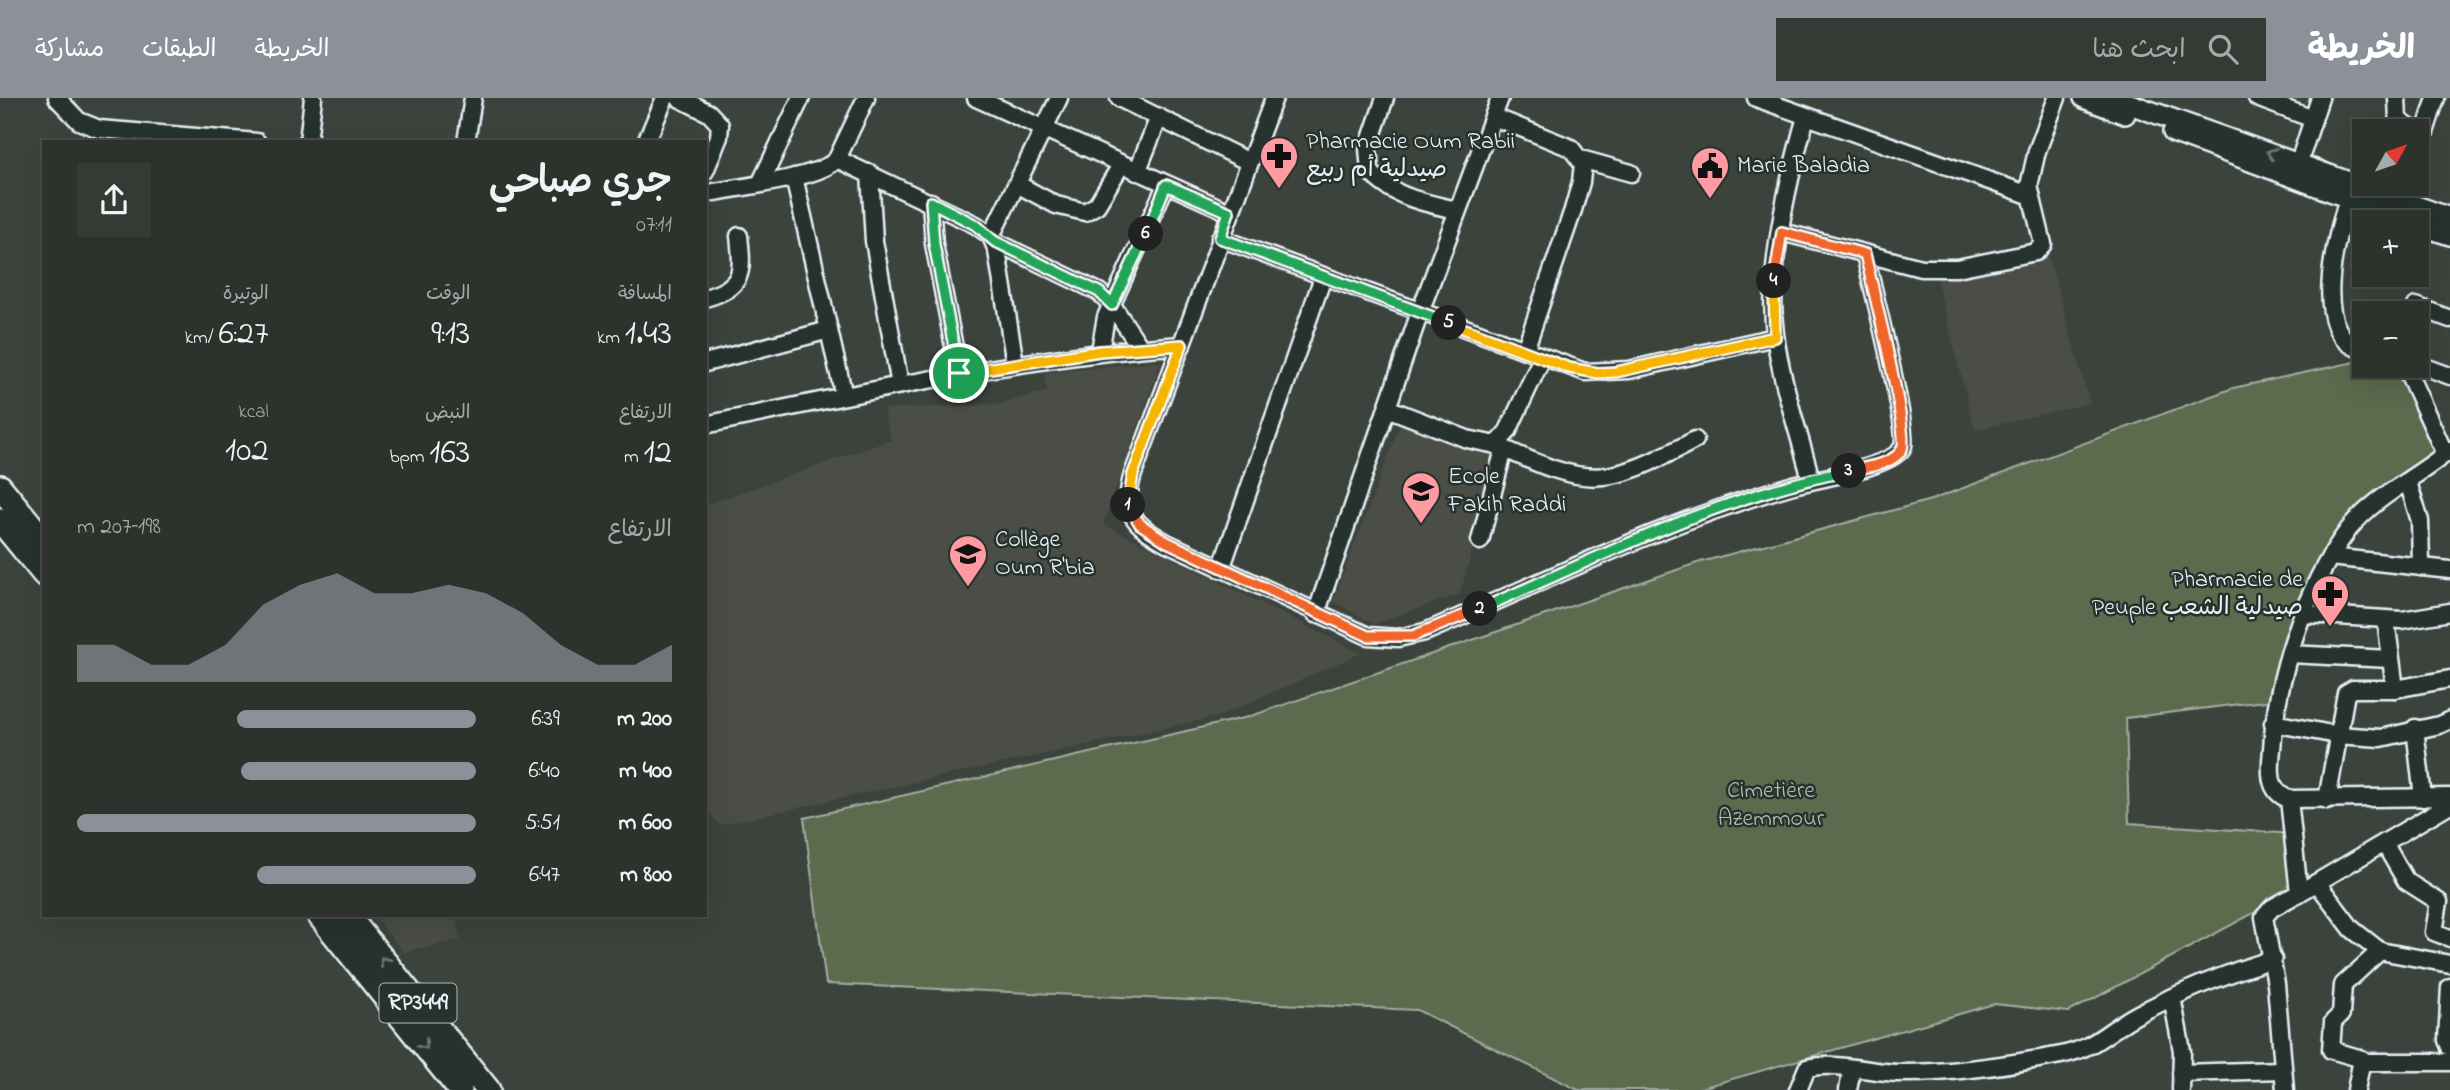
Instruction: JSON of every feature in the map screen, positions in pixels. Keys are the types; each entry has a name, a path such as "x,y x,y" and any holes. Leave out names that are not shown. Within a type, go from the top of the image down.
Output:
{"highway":[{"path":"0,487 42,539"},
{"path":"0,520 42,572"},
{"name":"RP3449","path":"321,917 460,1090"},
{"name":"RP3449","path":"349,917 488,1090"}],"main road":[{"path":"2085,98 2348,199 2406,207 2450,218"},
{"path":"2113,98 2299,162 2406,207 2450,235"}],"street":[{"path":"57,98 79,121 99,129 233,140"},
{"path":"307,140 313,98"},
{"path":"466,140 473,98"},
{"path":"647,140 666,98"},
{"path":"679,98 709,113 720,125 719,137 707,166"},
{"path":"761,182 801,98"},
{"path":"707,194 822,170 837,159 866,98"},
{"path":"976,98 1229,212"},
{"path":"1015,364 992,238 1059,98"},
{"path":"1274,98 1229,212 1133,474 1128,504 1134,518 1147,531 1221,569 1368,636 1413,636 1661,529 1811,480 1897,456 1904,443 1901,414 1865,254"},
{"path":"1385,98 1368,148 1370,171 1390,189 1424,202 1457,209"},
{"path":"1317,614 1420,312 1500,98"},
{"path":"1756,98 1784,103 2029,195"},
{"path":"1782,232 1921,268 1941,270 2032,254 2043,244 2029,195 2037,150 2057,98"},
{"path":"2257,98 2313,118"},
{"path":"2299,162 2320,98"},
{"path":"2397,98 2398,119"},
{"path":"2426,119 2437,98"},
{"path":"1126,99 1249,162"},
{"path":"1802,110 1772,298 1775,337 1811,480"},
{"path":"1137,172 1159,117"},
{"path":"1494,117 1571,148 1581,159 1583,168 1579,190 1525,350"},
{"path":"837,159 931,202 992,238 1099,292 1112,305 1140,347"},
{"path":"1581,159 1632,173"},
{"path":"1017,184 1056,205 1085,212 1097,205 1121,165"},
{"path":"870,173 872,228 900,385"},
{"path":"794,177 844,396"},
{"path":"1100,351 1106,317 1166,185"},
{"path":"2348,199 2334,251 2331,303 2341,337 2352,346"},
{"path":"931,202 934,244 959,373"},
{"path":"707,297 726,291 738,279 741,261 739,236"},
{"path":"1220,238 1569,368 1598,373 1629,370 1775,337"},
{"path":"1221,569 1323,277"},
{"path":"2429,311 2450,319"},
{"path":"707,362 829,330"},
{"path":"707,420 1015,364 1100,351 1182,345"},
{"path":"1480,541 1500,447 1542,358"},
{"path":"2429,368 2450,376"},
{"path":"2412,378 2448,452 2355,522 2330,557 2281,678 2273,723 2271,779 2277,792 2289,799 2423,798 2448,806"},
{"path":"1387,408 1467,439 1500,447 1557,471 1597,478 1626,473 1695,440"},
{"path":"2408,482 2420,521 2421,567"},
{"path":"2330,557 2450,570"},
{"path":"2305,614 2386,620 2413,619 2450,612"},
{"path":"2386,620 2395,689"},
{"path":"2289,653 2390,659"},
{"path":"2327,800 2337,735 2348,690 2395,689 2450,679"},
{"path":"2273,723 2337,735 2381,738 2415,728 2440,725 2450,720"},
{"path":"2415,728 2423,798"},
{"path":"2289,799 2300,893"},
{"path":"2285,1090 2273,959 2264,917 2273,908 2448,806"},
{"path":"2384,843 2406,881 2440,902 2434,932 2450,938"},
{"path":"2318,884 2343,919 2380,951 2450,964"},
{"path":"2356,1090 2362,1062 2359,1056 2336,1054 2331,1050 2333,1022 2341,1014 2341,992 2346,981 2380,951"},
{"path":"1798,1090 1807,1068 1820,1065 1922,1073 2067,1054 2101,1041 2125,1021 2172,997 2217,977 2273,959"},
{"path":"2450,987 2446,1040 2450,1047"},
{"path":"2172,997 2182,1051 2181,1090"},
{"path":"2362,1062 2450,1062"},
{"path":"1848,1090 1852,1069"},
{"path":"2182,1073 2282,1070"}],"shaded area":[{"path":"2048,255 2090,403 1975,430 1935,273"},
{"name":"Collège Oum R'bia","path":"1161,361 1103,524 1361,653 1219,716 719,825 707,809 707,504 891,440 883,409 1000,404 1047,391 1044,373"},
{"name":"Ecole Fakih Raddi","path":"1403,417 1499,456 1460,594 1374,624 1333,601"},
{"path":"375,917 456,917 460,940 403,952"}],"green space":[{"name":"Cimetière Azemmour","path":"2352,363 2352,378 2406,378 2438,459 2359,514 2297,626 2273,700 2126,718 2129,823 2294,834 2293,892 2069,1012 1994,1004 1694,1090 1578,1090 1417,1010 826,984 804,818 1248,717 1697,563 1931,500 2233,388"}],"place":[{"name":"Pharmacie Oum Rabii صيدلية أم ربيع","path":"1279,190"},
{"name":"Marie Baladia","path":"1710,200"},
{"name":"Ecole Fakih Raddi","path":"1421,525"},
{"name":"Collège Oum R'bia","path":"968,588"},
{"name":"Pharmacie de Peuple صيدلية الشعب","path":"2330,628"}],"route":[{"path":"1166,185 1229,212 1220,238 1585,372 1629,370 1775,337 1773,283 1782,232 1865,254 1901,414 1904,443 1897,456 1889,460 1839,472 1720,508 1661,529 1425,632 1398,638 1380,638 1343,626 1221,569 1156,537 1134,518 1128,504 1129,486 1182,345 1100,351 959,373 934,244 931,202 976,225 994,241 1099,292 1112,305 1166,185"}]}
